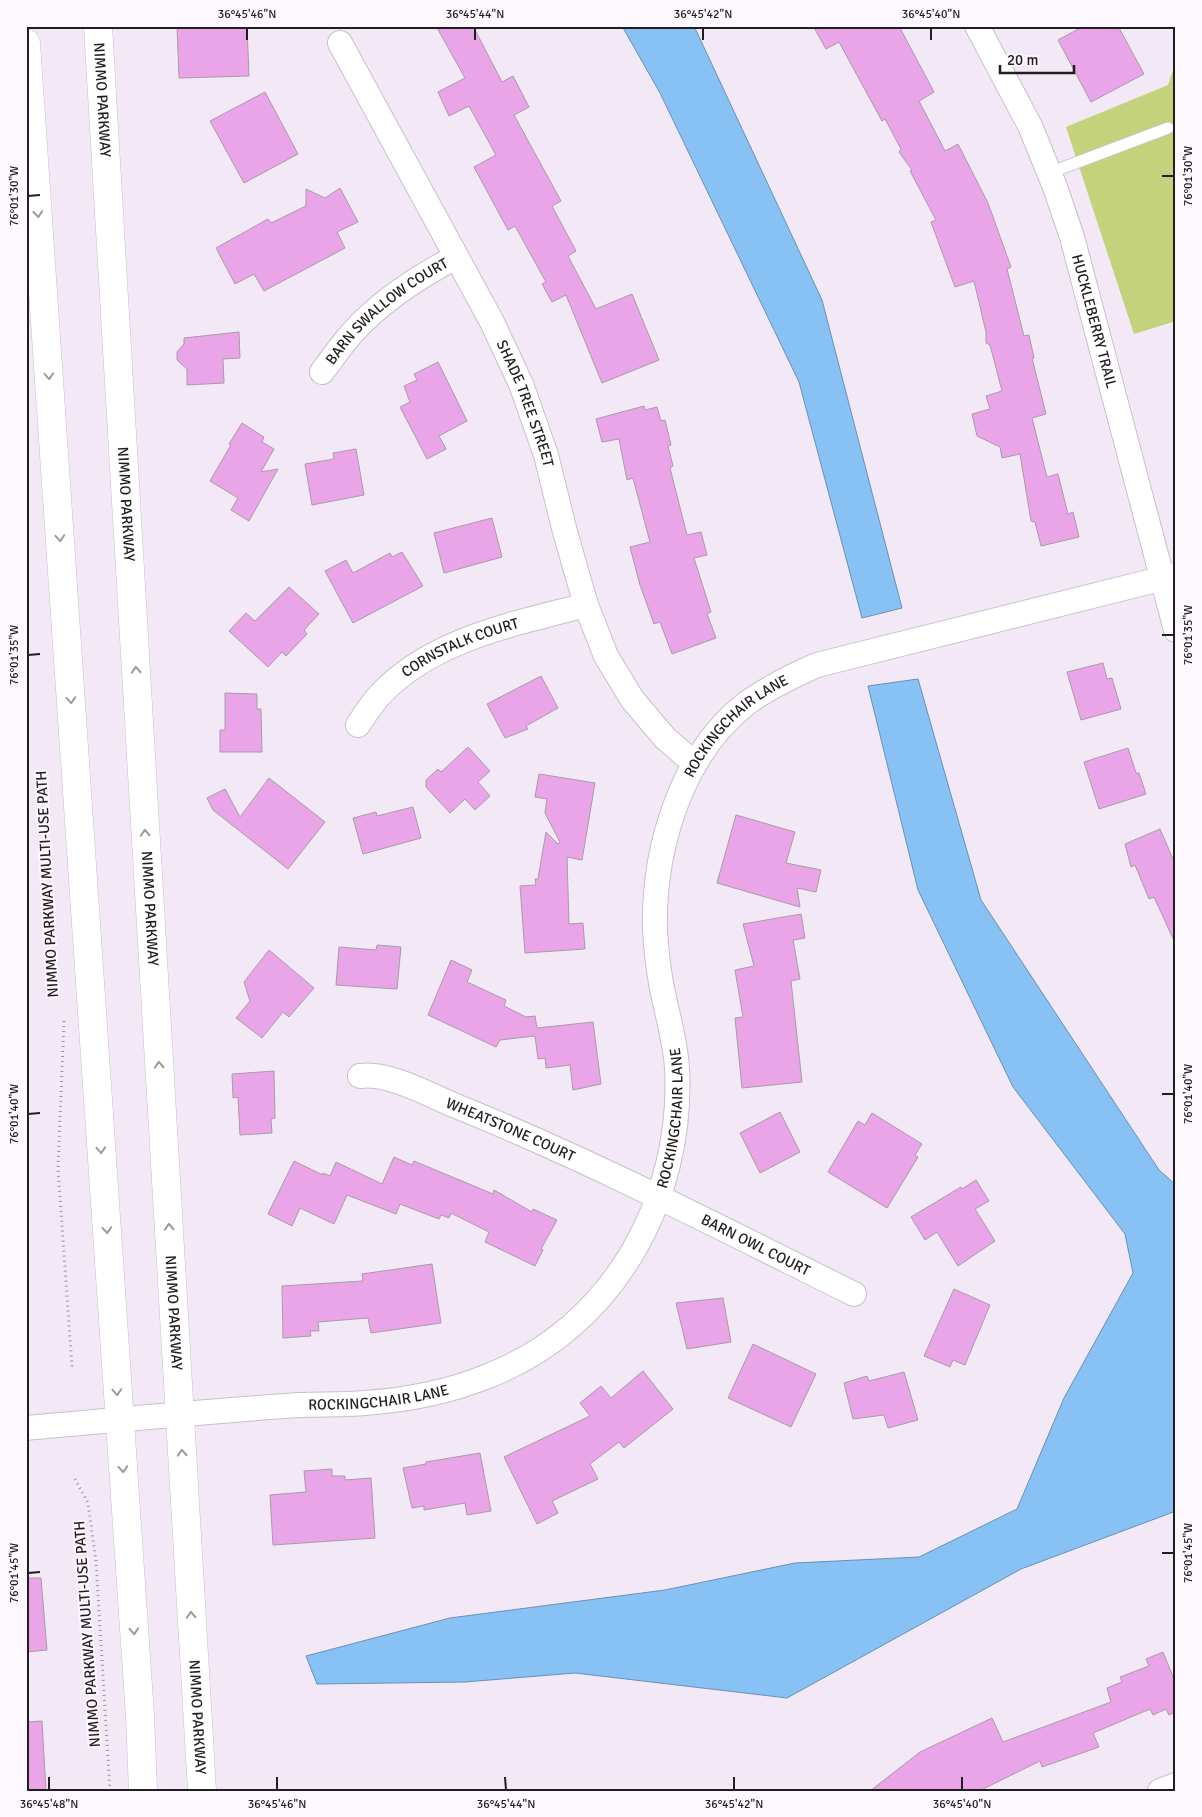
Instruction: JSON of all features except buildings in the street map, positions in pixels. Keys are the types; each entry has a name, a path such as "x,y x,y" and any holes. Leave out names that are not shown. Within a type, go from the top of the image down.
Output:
{"highway":[{"name":"NIMMO PARKWAY","path":"98,26 202,1791"},
{"path":"26,43 140,1716 143,1791"}],"street":[{"name":"HUCKLEBERRY TRAIL","path":"977,26 1030,126 1072,237 1169,577 1176,630"},
{"name":"SHADE TREE STREET","path":"340,43 492,322 522,384 546,454 565,532 586,605 606,656 632,699 665,738 695,764"},
{"name":"BARN SWALLOW COURT","path":"322,372 352,332 389,298 424,274 456,258"},
{"name":"ROCKINGCHAIR LANE","path":"26,1428 301,1405 375,1402 422,1396 492,1375 540,1350 576,1324 600,1299 626,1264 647,1226 658,1198 672,1144 676,1110 677,1067 660,973 655,931 656,880 662,851 676,806 695,764 706,746 720,729 747,704 783,680 817,665 1169,577"},
{"name":"CORNSTALK COURT","path":"358,725 378,697 399,677 442,649 482,632 586,605"},
{"name":"WHEATSTONE COURT","path":"360,1076 384,1076 506,1126 658,1198"},
{"name":"BARN OWL COURT","path":"658,1198 854,1294"},
{"path":"1160,1791 1176,1785"}],"lane":[{"path":"1049,173 1168,128"}],"path":[{"name":"NIMMO PARKWAY MULTI-USE PATH","path":"65,1012 58,1169 72,1367"},
{"name":"NIMMO PARKWAY MULTI-USE PATH","path":"75,1479 88,1503 96,1560 110,1791"}],"green space":[{"path":"1176,61 1176,321 1134,334 1066,127 1168,85"}],"water":[{"path":"622,26 694,26 822,300 902,608 862,618 799,382 660,93"},
{"path":"918,679 981,900 1159,1170 1176,1185 1176,1511 1021,1569 787,1698 575,1673 465,1682 317,1684 306,1656 450,1618 665,1590 795,1563 919,1557 1017,1509 1064,1398 1133,1273 1125,1234 1013,1087 918,890 868,686"}]}
